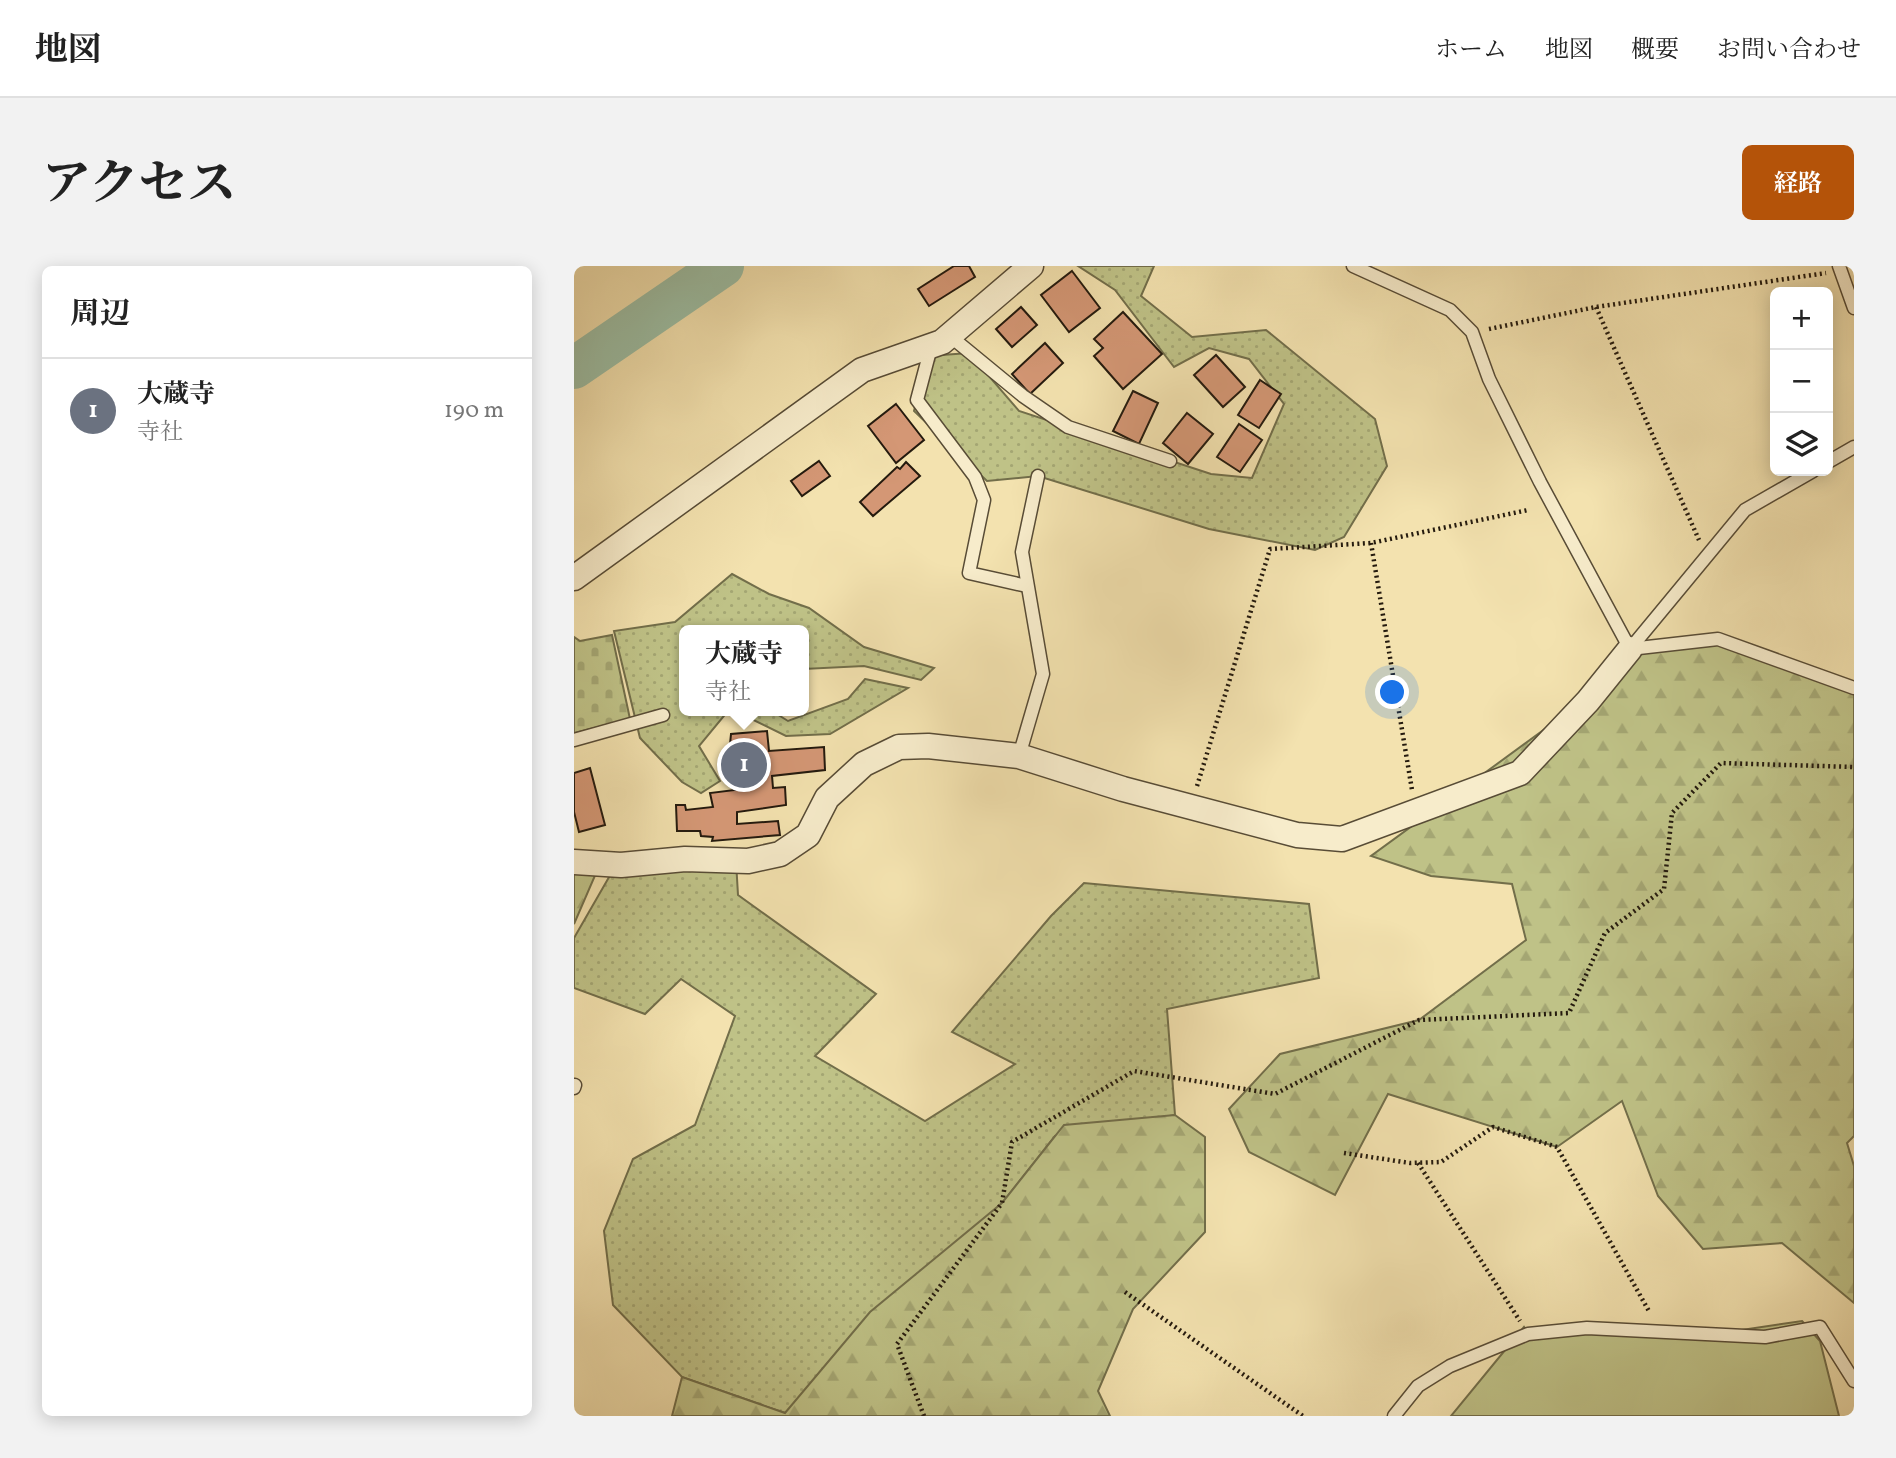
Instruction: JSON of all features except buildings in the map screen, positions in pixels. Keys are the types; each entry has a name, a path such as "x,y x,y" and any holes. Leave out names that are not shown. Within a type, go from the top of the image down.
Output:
{"street":[{"path":"574,578 862,370 940,341 1031,266"},
{"path":"574,862 621,865 685,859 748,861 780,854 808,835 827,797 864,764 900,747 928,746 1018,757 1297,835 1342,839 1520,773 1588,701 1630,649"}],"lane":[{"path":"1353,266 1450,310 1472,332 1489,379 1540,482 1630,649"},
{"path":"1840,268 1854,309"},
{"path":"1027,586 969,573 984,500 975,477 917,400 940,341 1068,427 1170,461"},
{"path":"1833,459 1854,447"},
{"path":"1018,757 1043,674 1022,552 1038,476"},
{"path":"1630,649 1745,510 1804,476"},
{"path":"1630,649 1718,639 1854,688"},
{"path":"574,740 663,715"},
{"path":"1394,1416 1418,1386 1450,1366 1528,1334 1587,1328 1765,1337 1820,1328 1854,1381"}],"path":[{"path":"1472,332 1596,307 1840,268"},
{"path":"1596,307 1706,558"},
{"path":"1190,806 1270,549 1371,542 1528,510"},
{"path":"1371,542 1416,810"},
{"path":"924,1416 897,1344 1002,1203 1012,1142 1134,1071 1275,1094 1419,1020 1569,1013 1605,933 1664,889 1672,813 1721,763 1854,767"},
{"path":"1344,1153 1418,1163 1441,1162 1493,1127 1558,1147 1660,1332"},
{"path":"1418,1163 1528,1334"},
{"path":"1125,1292 1303,1416"}],"green space":[{"path":"1078,266 1154,266 1141,296 1192,337 1266,330 1375,419 1387,466 1344,537 1315,550 1209,529 1038,476 987,481 914,411 928,356 969,353 1019,411 1211,474 1252,478 1284,404 1249,359 1209,348 1174,367 1115,290"},
{"path":"732,574 769,594 809,608 864,647 934,668 921,680 864,666 809,669 809,625 679,625 679,716 724,716 699,746 720,781 701,793 682,782 640,738 614,631 675,622"},
{"path":"612,635 630,719 574,733 574,637 580,641"},
{"path":"1731,644 1854,688 1854,1136 1847,1143 1854,1166 1854,1303 1782,1243 1703,1249 1658,1196 1622,1101 1557,1147 1388,1094 1335,1195 1249,1152 1229,1109 1280,1054 1419,1020 1526,940 1512,884 1431,876 1371,856 1601,688 1630,649"},
{"path":"865,679 908,688 830,734 786,736 745,716 780,716 788,721 809,716 809,713 848,699"},
{"path":"736,861 738,895 876,994 815,1056 925,1121 1015,1064 952,1032 1051,916 1084,883 1309,904 1319,978 1167,1009 1175,1115 1055,1136 1002,1203 785,1413 682,1377 613,1305 604,1231 633,1159 695,1125 735,1016 681,979 645,1014 574,988 574,938 616,865"},
{"path":"574,863 600,864 574,924"},
{"path":"1175,1115 1205,1137 1205,1232 1133,1309 1098,1391 1110,1416 672,1416 682,1377 785,1413 870,1312 1002,1203 1064,1125"},
{"path":"1802,1321 1820,1341 1839,1416 1451,1416 1524,1327 1529,1334 1715,1334"}],"waterway":[{"path":"574,368 723,266"}],"place":[{"name":"大蔵寺","path":"744,765"}]}
